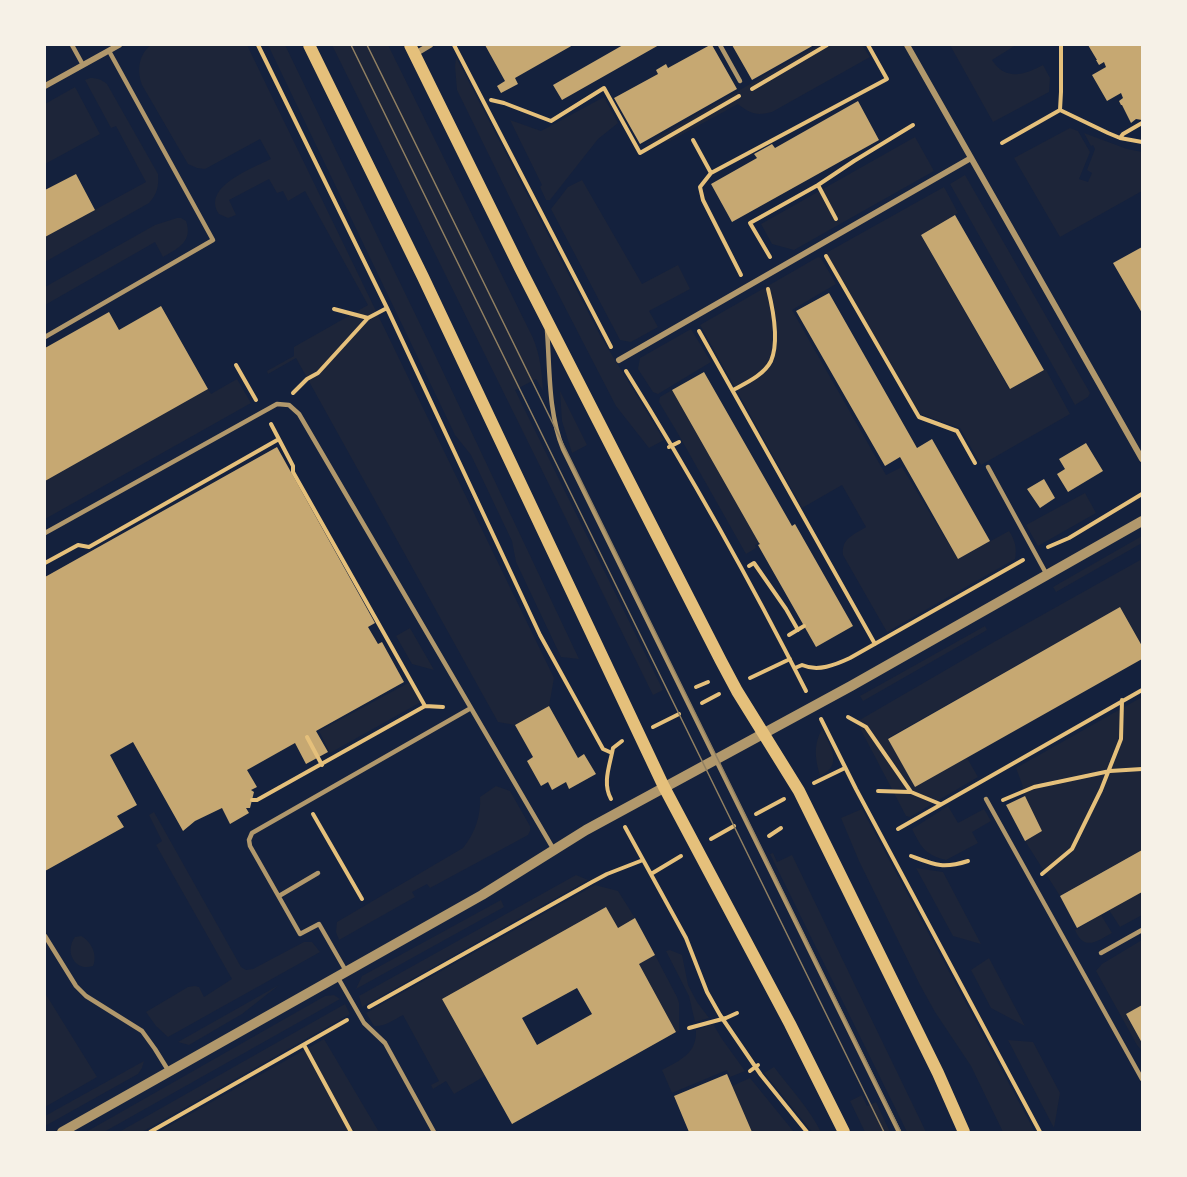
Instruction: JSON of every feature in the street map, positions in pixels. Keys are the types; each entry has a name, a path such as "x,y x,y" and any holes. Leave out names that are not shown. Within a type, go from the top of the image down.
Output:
{"main road":[{"path":"309,45 423,277 664,787 790,1024 844,1132"},
{"path":"413,50 546,319 721,662 800,791 933,1063 964,1132"}],"street":[{"path":"45,86 119,45"},
{"path":"413,50 430,45"},
{"path":"907,45 1142,459"},
{"path":"620,360 971,158"},
{"path":"62,1132 482,895 586,830 850,686 1142,521"}],"lane":[{"path":"72,45 83,65"},
{"path":"720,45 740,81"},
{"path":"45,338 213,240 109,51"},
{"path":"546,319 552,409 560,442 899,1132"},
{"path":"45,533 277,404 289,405 299,414 554,850"},
{"path":"988,467 1047,575"},
{"path":"434,1132 385,1043 358,1014 319,924 300,934 250,846 249,840 252,833 471,708"},
{"path":"986,799 1142,1079"},
{"path":"279,896 318,873"},
{"path":"1101,953 1142,930"},
{"path":"45,936 76,986 86,996 142,1031 169,1071"}],"path":[{"path":"258,45 387,308 540,635 603,749 612,753"},
{"path":"491,100 551,121 604,88 640,153 827,45"},
{"path":"747,287 703,200 700,187 711,173 887,79 868,45"},
{"path":"1060,110 1060,46 1066,45"},
{"path":"1060,110 1120,138 1142,142"},
{"path":"1002,143 1060,110"},
{"path":"1120,138 1142,123"},
{"path":"777,270 750,223 818,185 913,125"},
{"path":"693,140 711,173"},
{"path":"818,185 843,232"},
{"path":"820,245 919,417 957,431 978,469"},
{"path":"733,390 761,373 770,362 774,343 774,323 765,277"},
{"path":"307,379 318,373 368,318 387,308"},
{"path":"334,309 368,318"},
{"path":"692,319 875,644"},
{"path":"236,365 256,400"},
{"path":"45,563 78,545 89,547 279,439 294,466 293,472 426,706"},
{"path":"669,447 679,442"},
{"path":"795,668 802,665 817,668 838,664 1020,559 1069,538 1140,495"},
{"path":"749,566 754,563 798,630"},
{"path":"789,635 804,626"},
{"path":"690,690 708,682"},
{"path":"898,829 1142,690"},
{"path":"1039,876 1072,849 1110,771 1121,739 1122,700"},
{"path":"252,800 257,800 322,765 426,706 471,708"},
{"path":"848,717 866,727 911,792"},
{"path":"824,725 1040,1132"},
{"path":"307,737 322,765"},
{"path":"821,780 845,768"},
{"path":"1000,801 1034,787 1110,771 1142,769"},
{"path":"878,791 911,792 941,804"},
{"path":"306,802 362,899"},
{"path":"911,856 933,865 953,866 968,861"},
{"path":"150,1132 592,882 643,860"},
{"path":"651,874 663,867"},
{"path":"689,1028 737,1013"},
{"path":"304,1045 351,1132"},
{"path":"750,1071 758,1065"}],"shaded area":[{"path":"151,45 247,45 554,678 549,706 515,725 498,722 296,358 268,374 267,371 294,356 294,347 368,305 305,191 288,201 283,191 277,193 269,179 229,200 236,215 228,218 219,214 215,204 217,195 223,187 242,173 271,159 260,139 205,169 188,164 142,85 139,74 141,58"},
{"path":"268,45 285,45 579,659 561,657 516,562 512,541 471,455 455,435"},
{"path":"332,45 388,45 533,338 540,364 543,391 536,379 515,390 663,690 653,695"},
{"path":"818,45 862,45 870,57 772,112 754,113 738,104 670,141 644,145"},
{"path":"950,45 1016,45 992,60 1003,71 1016,74 1043,65 1050,78 1049,92 993,122"},
{"path":"456,57 601,337 664,440 649,448 616,406 538,255 457,90"},
{"path":"90,78 107,84 158,174 157,190 149,203 45,262 45,237 146,182 116,126 111,128 85,80"},
{"path":"75,87 100,134 45,164 45,104"},
{"path":"604,97 618,123 598,139 550,200 546,200 540,187 542,185 510,120 541,131"},
{"path":"1070,128 1078,131 1090,152 1079,179 1088,182 1092,173 1087,170 1095,149 1084,133 1127,149 1142,152 1142,191 1060,237 1014,158"},
{"path":"915,137 934,171 794,250 772,244 761,224"},
{"path":"965,175 1090,393 1088,397 1075,405 950,184"},
{"path":"582,180 642,284 678,265 690,289 649,311 658,327 631,342 620,340 551,209 568,187"},
{"path":"944,187 958,213 921,235 1009,389 1046,370 1070,414 981,465 960,428 920,414 826,253"},
{"path":"177,218 186,221 188,234 183,243 174,250 163,257 155,242 45,305 45,287 155,225"},
{"path":"818,257 821,258 836,284 792,310 886,475 902,467 958,559 1009,531 1015,544 1015,559 887,632 843,555 846,541 866,527 842,485 802,508 700,325"},
{"path":"691,329 711,362 658,394 653,392 638,369 640,358"},
{"path":"237,379 251,403 45,519 45,481 208,389 211,394"},
{"path":"672,390 759,543 755,545 756,548 746,554 659,402 660,397"},
{"path":"560,391 587,445 572,453 562,421"},
{"path":"1085,493 1096,513 1038,546 1026,525"},
{"path":"1142,536 1142,543 1056,592 1053,587"},
{"path":"1142,559 1142,646 1120,607 888,738 915,787 967,758 978,777 910,817 906,816 858,721"},
{"path":"985,626 987,630 863,701 860,696"},
{"path":"410,628 434,670 412,664 396,636"},
{"path":"410,682 421,702 330,753 319,731"},
{"path":"1142,697 1142,850 1060,896 1025,841 1042,831 1025,796 1016,768"},
{"path":"822,729 831,748 833,761 827,772 820,776 816,752 817,741"},
{"path":"496,786 510,791 530,826 528,835 430,888 427,884 412,892 415,897 339,940 336,932 337,922 463,848 476,824 480,797"},
{"path":"948,806 958,823 984,809 991,821 972,832 978,843 946,860 928,853 912,829"},
{"path":"862,809 1035,1132 1003,1132 971,1066 920,985 859,861 841,818"},
{"path":"154,812 241,967 246,970 253,969 304,942 312,942 320,952 168,1037 146,1012 188,987 199,987 204,997 232,979 156,845 162,841 149,815"},
{"path":"773,853 777,862 792,855 926,1132 907,1132 770,854"},
{"path":"916,868 943,872 981,944 953,936"},
{"path":"576,875 588,880 362,1007 359,996"},
{"path":"595,885 618,891 635,918 618,928 606,907 442,999 485,1076 454,1094 446,1081 433,1089 431,1085 439,1081 403,1015 385,1024 374,1026 366,1013"},
{"path":"1142,892 1142,915 1120,927 1109,910"},
{"path":"501,900 504,907 356,989 362,976"},
{"path":"1101,915 1112,933 1096,942 1082,941 1075,930"},
{"path":"81,936 93,949 95,957 93,966 81,966 76,963 71,954 75,937"},
{"path":"1142,940 1142,1005 1126,1015 1142,1043 1142,1051 1096,971 1102,964"},
{"path":"670,950 682,955 688,985 709,1018 695,1022 689,996 666,951"},
{"path":"655,955 679,1003 679,1031 676,1032 639,964"},
{"path":"989,958 1025,1026 991,1008 971,970"},
{"path":"279,985 242,1014 189,1045 178,1042"},
{"path":"45,993 97,1077 45,1107"},
{"path":"334,995 340,999 104,1132 86,1132 325,996"},
{"path":"345,1004 350,1014 142,1132 119,1132"},
{"path":"713,1024 745,1071 730,1077 727,1070 672,1093 662,1070 690,1051 696,1038 696,1030"},
{"path":"324,1039 379,1132 158,1132"},
{"path":"1008,1040 1033,1042 1060,1093 1054,1128"},
{"path":"144,1061 138,1074 45,1126 45,1116"},
{"path":"774,1067 805,1106 821,1132 812,1132 764,1073"},
{"path":"750,1078 794,1132 752,1132 732,1086"},
{"path":"862,1095 867,1106 876,1102 890,1132 865,1132 850,1101"}],"building":[{"path":"485,45 573,45 515,78 518,84 501,93 497,86 505,81"},
{"path":"623,45 659,45 562,100 553,85"},
{"path":"710,45 737,89 640,144 614,98 658,74 656,70 666,64 668,68"},
{"path":"732,45 814,45 752,80"},
{"path":"1088,45 1142,45 1142,120 1136,119 1131,123 1119,101 1123,98 1121,93 1107,101 1092,75 1106,67 1104,62 1099,65"},
{"path":"858,101 879,140 732,222 711,184 757,158 754,154 772,144 775,148"},
{"path":"76,174 95,210 45,237 45,190"},
{"path":"955,215 1044,370 1010,389 921,235"},
{"path":"1142,247 1142,313 1113,263"},
{"path":"829,293 917,448 932,439 990,541 958,559 900,457 885,466 796,311"},
{"path":"161,306 208,389 45,481 45,348 109,312 119,330"},
{"path":"704,372 792,526 795,524 853,626 816,647 672,390"},
{"path":"1086,443 1103,471 1068,492 1057,474 1065,469 1059,459"},
{"path":"277,447 375,623 368,627 378,644 382,642 404,682 316,731 328,752 306,764 295,743 247,770 257,787 251,790 254,792 250,808 246,808 249,813 230,824 222,808 195,821 183,831 133,742 110,755 137,805 117,816 124,827 45,871 45,577"},
{"path":"1044,479 1055,498 1040,508 1027,489"},
{"path":"1120,607 1142,646 1142,659 915,787 888,739"},
{"path":"549,706 578,758 584,754 596,774 569,789 566,782 552,790 548,782 541,786 527,761 533,757 515,725"},
{"path":"1025,796 1042,831 1025,841 1006,805"},
{"path":"1142,850 1142,892 1077,928 1060,896"},
{"path":"606,907 618,928 635,918 655,955 639,964 676,1032 512,1124 442,999","holes":["577,988 592,1014 537,1045 522,1018"]},
{"path":"1142,1005 1142,1043 1126,1014"},
{"path":"727,1074 752,1132 689,1132 674,1096"}],"tram line":[{"path":"351,45 884,1132"},
{"path":"367,45 901,1132"}]}
